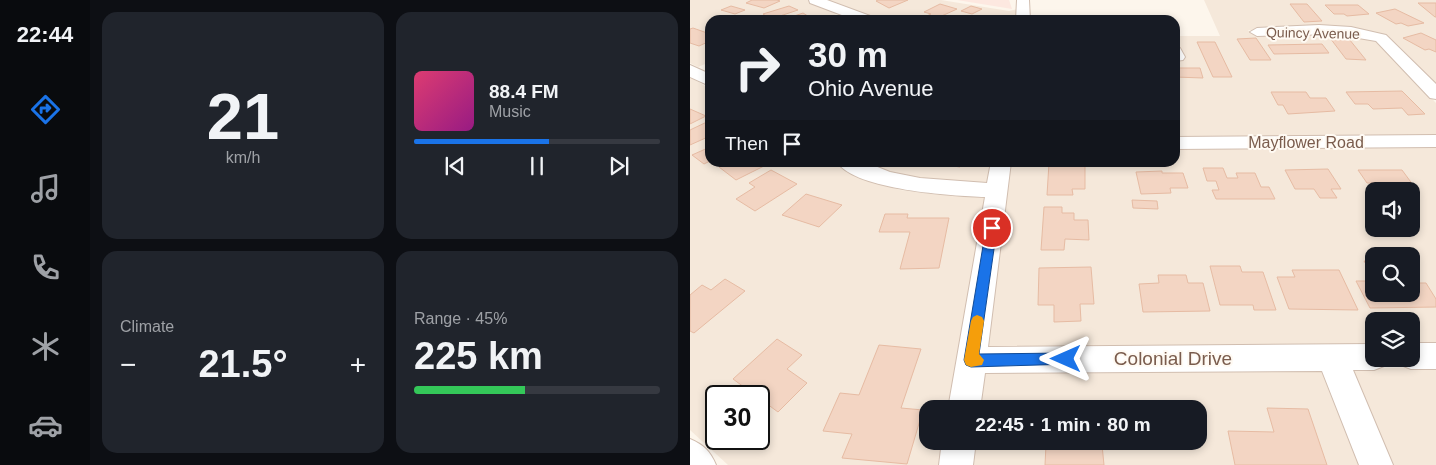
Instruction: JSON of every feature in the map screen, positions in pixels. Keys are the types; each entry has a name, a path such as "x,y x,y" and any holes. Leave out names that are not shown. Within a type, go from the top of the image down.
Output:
{"street":[{"path":"815,0 856,15"},
{"path":"1023,0 1023,15"},
{"path":"840,15 848,12"},
{"name":"Quincy Avenue","path":"1256,32 1343,31 1369,34 1381,38 1436,94"},
{"path":"691,72 705,68"},
{"path":"691,72 705,79"},
{"name":"Mayflower Road","path":"1180,142 1436,141"},
{"path":"856,167 864,172 904,184 942,189 997,190"},
{"path":"965,400 1000,167"},
{"path":"1420,356 1436,356"},
{"path":"1332,357 1376,465"},
{"name":"Colonial Drive","path":"971,360 1365,357"},
{"path":"956,465 958,450"},
{"path":"690,456 699,465"}],"shaded area":[{"path":"690,0 808,0 840,13 835,15 705,15 705,64 698,67 690,63"},
{"path":"827,0 941,0 1009,11 1018,9 1017,15 866,15"},
{"path":"957,0 1009,0 1012,9"},
{"path":"1204,0 1436,0 1436,86 1388,38 1341,28 1248,30 1252,34 1344,33 1375,39 1436,103 1436,136 1180,138 1180,36 1220,36"},
{"path":"690,77 705,86 705,167 840,167 857,176 900,190 941,195 986,195 950,400 919,400 919,450 942,450 939,465 728,465 712,450 770,450 770,385 705,385 705,444 690,430"},
{"path":"1436,146 1436,345 1420,345 1420,312 1365,312 1365,346 986,349 1010,167 1180,167 1180,148"},
{"path":"874,167 991,167 989,183 909,179"},
{"path":"1436,367 1436,465 1392,465 1350,369"},
{"path":"1322,369 1360,465 972,465 974,450 1207,450 1207,400 980,400 983,372"}],"building":[{"path":"752,0 780,1 764,8 746,3"},
{"path":"878,0 908,0 889,8 876,1"},
{"path":"1418,3 1436,3 1436,17 1435,17"},
{"path":"940,4 957,9 944,15 929,15 931,14 924,12"},
{"path":"1290,4 1307,4 1322,21 1304,22"},
{"path":"1325,5 1358,5 1369,14 1347,16 1344,14 1334,14"},
{"path":"731,6 745,10 735,14 721,10"},
{"path":"789,6 798,10 783,15 763,14"},
{"path":"971,6 982,9 972,14 961,11"},
{"path":"1395,9 1424,23 1408,26 1401,23 1396,24 1376,13"},
{"path":"693,28 705,32 705,43 699,46 690,43 690,29"},
{"path":"1421,33 1436,40 1436,52 1429,49 1425,50 1403,38"},
{"path":"1327,34 1345,34 1366,60 1346,59"},
{"path":"1256,38 1271,60 1250,60 1237,39"},
{"path":"1197,42 1215,42 1232,77 1213,77"},
{"path":"1322,44 1329,53 1274,54 1268,45"},
{"path":"1180,68 1200,68 1203,78 1180,77"},
{"path":"1402,91 1425,114 1408,115 1402,108 1373,109 1368,104 1355,104 1346,92"},
{"path":"1271,92 1306,92 1310,98 1326,98 1335,111 1288,114 1283,105 1278,105"},
{"path":"690,109 705,116 705,116 690,124"},
{"path":"705,123 705,138 690,145 690,130"},
{"path":"705,149 705,164 704,164 692,155"},
{"path":"719,167 762,167 736,180"},
{"path":"1049,167 1085,167 1085,189 1072,189 1073,195 1047,195"},
{"path":"1203,168 1223,168 1227,178 1238,178 1236,173 1255,173 1261,187 1269,187 1275,199 1216,199 1212,190 1219,190 1216,181 1207,181"},
{"path":"1328,169 1341,189 1331,189 1337,198 1320,198 1314,189 1295,189 1285,170"},
{"path":"771,170 797,184 755,211 736,199 755,187 749,183"},
{"path":"1358,170 1402,170 1411,182 1366,182"},
{"path":"1162,171 1162,173 1183,173 1188,188 1170,188 1171,193 1141,194 1136,172"},
{"path":"806,194 842,205 819,227 782,215"},
{"path":"1132,200 1157,201 1158,209 1133,208"},
{"path":"1044,207 1062,207 1062,213 1074,213 1074,220 1088,220 1089,240 1065,239 1064,250 1041,250"},
{"path":"885,214 908,214 907,218 949,218 939,268 900,269 910,232 879,232"},
{"path":"1210,266 1240,266 1242,272 1263,272 1276,310 1254,310 1253,305 1220,305"},
{"path":"1091,267 1094,304 1080,304 1081,321 1054,322 1054,305 1038,305 1039,268"},
{"path":"1292,270 1339,270 1358,310 1289,309 1277,277 1295,277"},
{"path":"1158,275 1186,275 1188,283 1203,283 1210,311 1143,312 1139,284 1159,283"},
{"path":"725,279 745,291 694,333 690,331 690,295 702,285 711,290"},
{"path":"1356,281 1365,281 1365,298"},
{"path":"1420,283 1426,283 1436,299 1436,307 1370,308 1367,302 1420,302"},
{"path":"777,339 802,355 787,369 807,383 778,412 770,406 770,385 741,385 733,379"},
{"path":"879,345 921,349 901,408 919,410 919,424 907,464 842,458 852,434 823,431 840,393 859,395"},
{"path":"1267,408 1308,409 1327,465 1235,465 1228,431 1274,432"},
{"path":"1046,450 1102,450 1104,465 1045,465"}],"slow traffic":[{"path":"977,321 971,360 977,360"}],"route":[{"path":"992,228 971,360 1066,359"}]}
